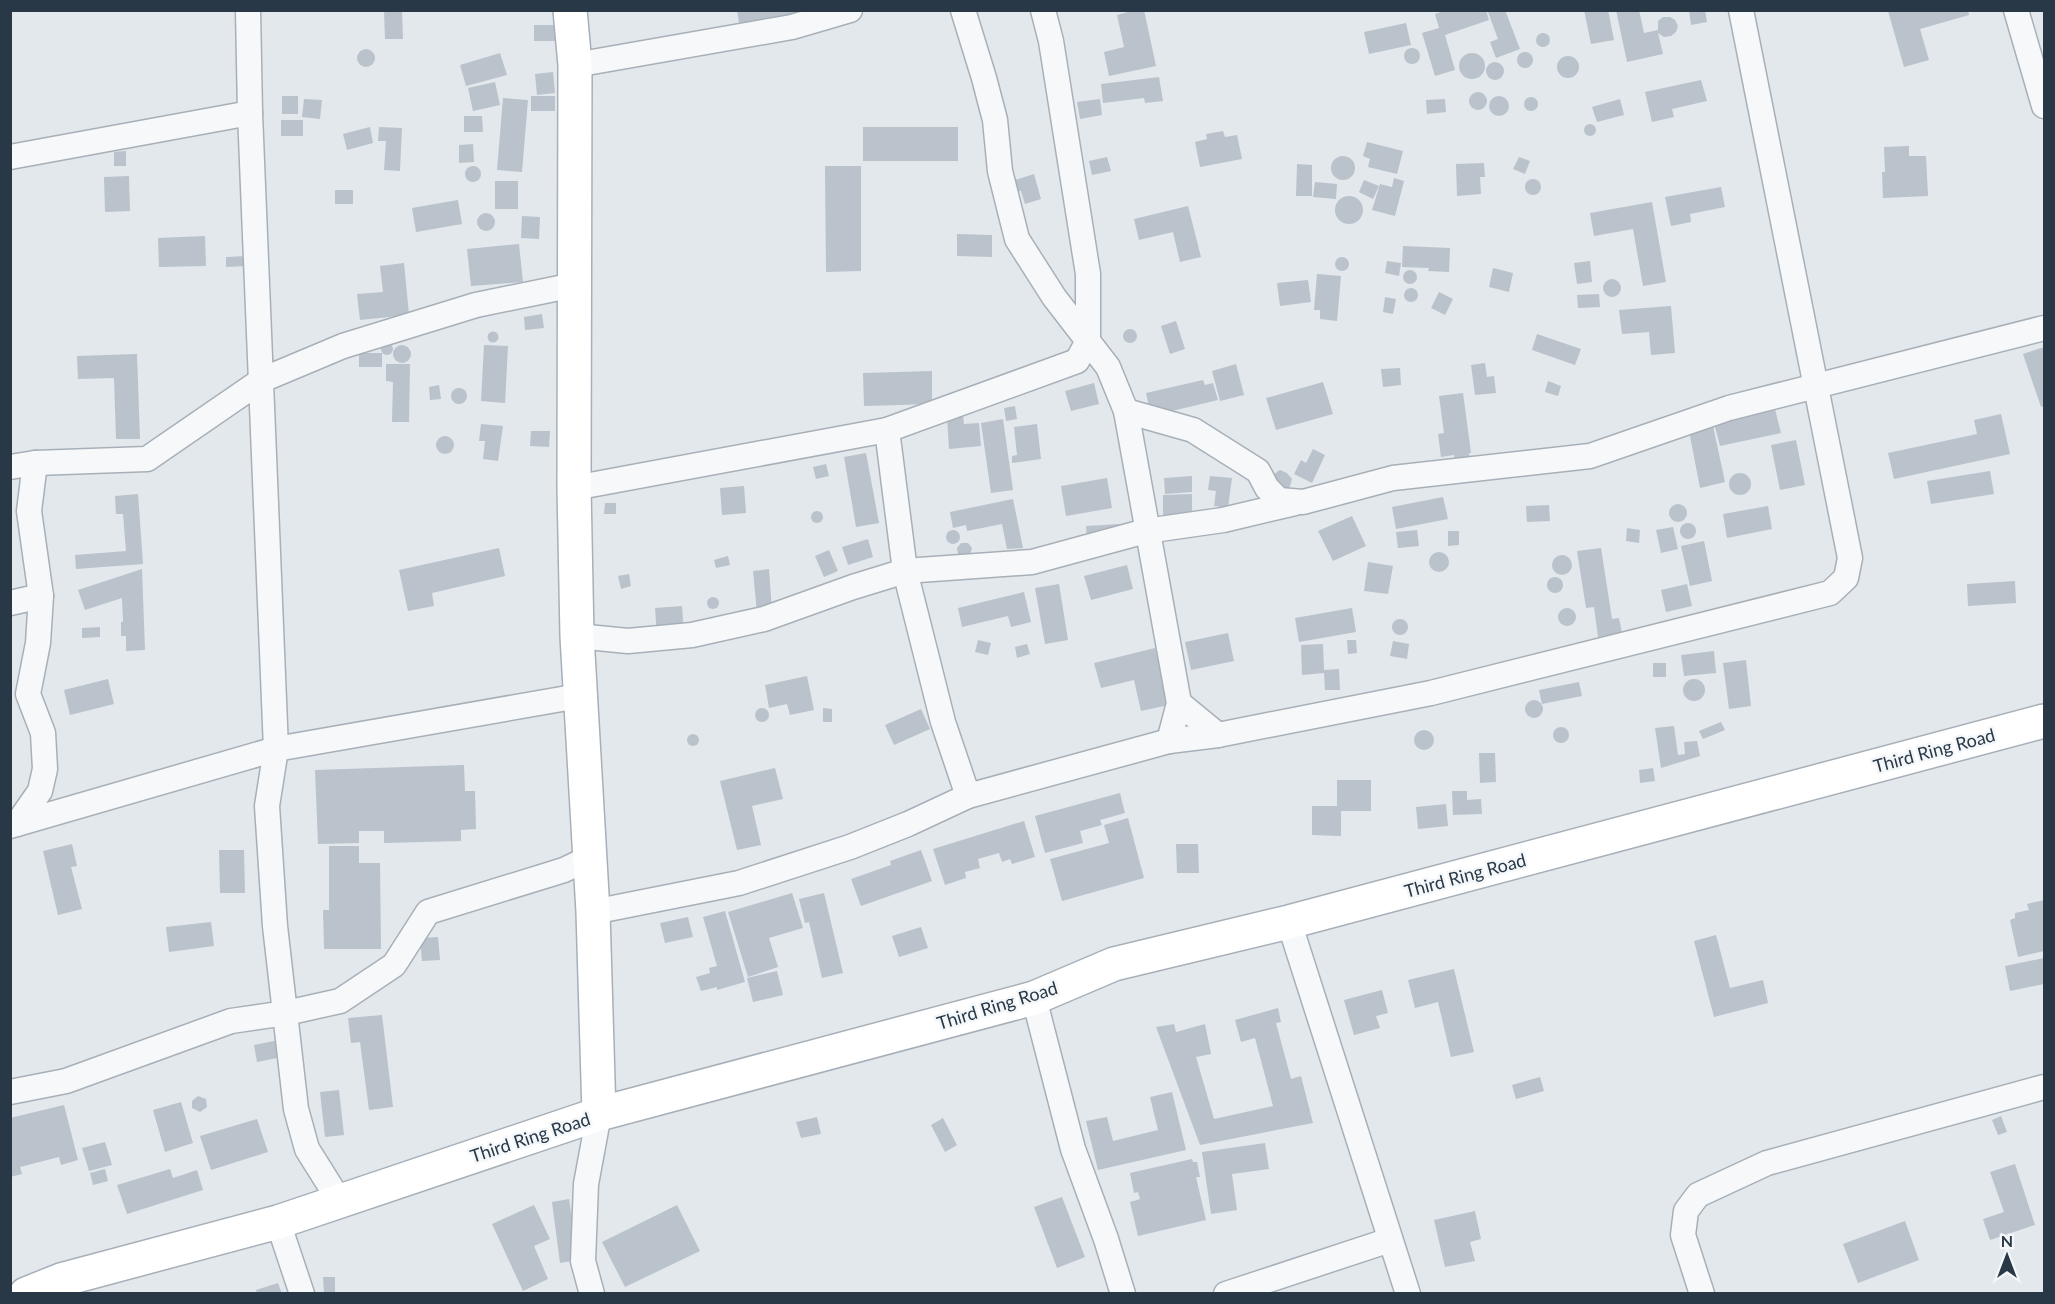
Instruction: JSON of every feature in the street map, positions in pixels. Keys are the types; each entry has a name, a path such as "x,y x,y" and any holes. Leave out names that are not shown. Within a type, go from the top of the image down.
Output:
{"street":[{"path":"248,10 250,113 276,749 267,806 274,926 296,1109 307,1149 339,1200"},
{"path":"570,10 575,66 574,488 577,636 593,912 599,1114 585,1195 583,1261 592,1293"},
{"path":"575,66 792,27 850,10"},
{"path":"963,10 995,120 1000,171 1017,239 1054,297 1108,367 1126,411 1179,703 1169,741"},
{"path":"574,488 887,430 1077,361 1088,341 1088,274 1051,41 1043,10"},
{"path":"593,912 739,883 850,847 908,824 968,796 1169,741 1218,735 1431,693 1830,592 1846,578 1850,558 1741,10"},
{"path":"2016,10 2044,106"},
{"path":"10,157 250,113"},
{"path":"10,467 35,463 147,459 262,380 354,342 476,305 574,285"},
{"path":"577,636 628,641 692,635 764,619 905,571 1032,562 1146,531 1223,520 1393,478 1590,456 1729,408 2044,328"},
{"path":"1126,411 1193,430 1258,471 1267,488 1279,500 1303,502"},
{"path":"887,430 905,571 943,722 968,796"},
{"path":"14,825 40,791 45,769 43,733 28,694 38,643 41,596 29,511 35,463"},
{"path":"10,603 41,596"},
{"path":"14,825 276,749 579,696"},
{"path":"1179,703 1218,735"},
{"name":"Third Ring Road","path":"26,1293 61,1280 278,1222 599,1114 1034,998 1114,964 1289,921 2044,721"},
{"path":"10,1092 66,1081 231,1021 286,1013 340,1001 394,965 428,912 564,870 589,858"},
{"path":"1289,921 1408,1293"},
{"path":"1034,998 1073,1149 1123,1293"},
{"path":"1702,1293 1683,1235 1686,1211 1698,1195 1767,1163 2044,1087"},
{"path":"278,1222 302,1293"},
{"path":"1226,1293 1390,1240"}],"building":[{"path":"384,10 402,10 403,39 385,39"},
{"path":"737,10 795,10 795,14 739,23"},
{"path":"1144,10 1156,66 1109,76 1104,52 1124,47 1117,15"},
{"path":"1446,10 1486,10 1489,20 1445,35 1455,70 1435,76 1422,33 1439,28 1435,14"},
{"path":"1505,10 1520,49 1496,58 1490,42 1498,39 1488,12"},
{"path":"1584,10 1608,10 1614,40 1591,44"},
{"path":"1616,10 1639,10 1644,33 1658,30 1658,21 1663,17 1675,20 1678,26 1676,32 1671,36 1664,37 1658,33 1663,54 1627,62"},
{"path":"1689,10 1705,10 1707,22 1691,25"},
{"path":"1968,10 1969,15 1920,29 1929,60 1904,67 1888,11"},
{"path":"1406,23 1411,45 1369,54 1364,32"},
{"path":"534,25 557,25 557,41 534,41"},
{"path":"1540,33 1546,33 1550,40 1546,47 1540,47 1536,43 1536,37"},
{"path":"1412,48 1418,50 1420,56 1418,62 1412,64 1406,62 1404,56 1406,50"},
{"path":"366,49 372,52 375,58 372,64 366,67 360,64 357,58 360,52"},
{"path":"1522,52 1528,52 1533,60 1531,66 1522,68 1517,63 1517,57"},
{"path":"500,53 507,75 466,86 460,65"},
{"path":"1472,53 1481,57 1485,66 1481,75 1472,79 1463,75 1459,66 1463,57"},
{"path":"1568,56 1576,59 1579,67 1576,75 1568,78 1560,75 1557,67 1560,59"},
{"path":"1495,62 1501,65 1504,71 1501,77 1495,80 1489,77 1486,71 1489,65"},
{"path":"553,72 555,93 537,95 535,74"},
{"path":"1159,77 1163,101 1145,103 1144,98 1103,103 1101,84"},
{"path":"1701,80 1707,101 1672,109 1674,117 1652,122 1645,92"},
{"path":"495,82 500,105 473,111 468,88"},
{"path":"1478,92 1484,95 1487,101 1484,107 1478,110 1472,107 1469,101 1472,95"},
{"path":"282,96 298,96 298,114 282,114"},
{"path":"531,96 555,96 555,111 531,111"},
{"path":"1499,96 1506,99 1509,106 1506,113 1499,116 1492,113 1489,106 1492,99"},
{"path":"1531,97 1536,99 1538,104 1536,109 1531,111 1526,109 1524,104 1526,99"},
{"path":"503,98 528,100 522,172 497,170"},
{"path":"304,99 322,100 320,119 302,117"},
{"path":"1100,99 1102,115 1080,119 1077,102"},
{"path":"1445,99 1446,112 1427,114 1426,100"},
{"path":"1620,99 1624,115 1597,122 1592,107"},
{"path":"464,116 482,116 483,132 464,132"},
{"path":"281,120 303,120 303,136 281,136"},
{"path":"1592,124 1596,130 1592,136 1588,136 1584,128"},
{"path":"370,127 373,143 347,150 343,134"},
{"path":"379,127 402,128 400,171 384,170 386,141 378,141"},
{"path":"863,127 958,127 958,161 863,161"},
{"path":"1223,131 1225,137 1237,135 1242,159 1200,167 1195,142 1207,139 1206,134"},
{"path":"1367,142 1403,151 1397,174 1368,167 1370,159 1363,156"},
{"path":"473,144 474,162 459,163 459,145"},
{"path":"1909,146 1909,156 1926,156 1928,196 1883,198 1884,147"},
{"path":"126,151 126,166 114,166 114,152"},
{"path":"1343,156 1348,157 1354,163 1354,173 1348,179 1343,180 1338,179 1332,173 1331,168 1332,163 1338,157"},
{"path":"1107,157 1111,171 1092,175 1089,161"},
{"path":"1519,157 1530,161 1525,174 1513,169"},
{"path":"1484,163 1485,177 1480,177 1481,194 1457,196 1456,164"},
{"path":"1297,164 1312,165 1312,196 1296,196"},
{"path":"473,166 481,174 473,182 465,174"},
{"path":"825,166 861,166 861,271 826,272"},
{"path":"1034,174 1041,199 1025,204 1021,191 1015,192 1012,181"},
{"path":"129,176 130,211 105,212 104,177"},
{"path":"1394,178 1404,181 1395,216 1372,210 1380,184 1392,187"},
{"path":"1533,179 1541,187 1533,195 1525,187"},
{"path":"1364,180 1379,186 1373,199 1359,192"},
{"path":"495,181 518,181 518,209 495,209"},
{"path":"1315,182 1337,184 1336,199 1313,197"},
{"path":"1721,187 1725,207 1690,214 1691,222 1671,226 1665,197"},
{"path":"335,190 353,190 353,204 335,204"},
{"path":"1349,196 1359,200 1363,210 1359,220 1349,224 1339,220 1335,210 1339,200"},
{"path":"458,200 462,224 416,232 412,208"},
{"path":"1652,202 1666,282 1643,286 1633,229 1594,236 1590,213"},
{"path":"1188,206 1201,257 1180,262 1173,232 1139,240 1134,219"},
{"path":"486,213 492,216 495,222 492,228 486,231 480,228 477,222 480,216"},
{"path":"522,216 540,217 539,239 521,238"},
{"path":"957,234 992,235 992,257 957,256"},
{"path":"205,236 206,266 159,267 158,238"},
{"path":"519,244 523,282 471,286 467,249"},
{"path":"1403,246 1450,248 1449,272 1428,271 1429,268 1402,267"},
{"path":"247,256 247,266 226,267 226,257"},
{"path":"1339,257 1345,257 1349,264 1345,271 1339,271 1335,267 1335,261"},
{"path":"1387,261 1401,263 1399,276 1385,273"},
{"path":"1590,261 1592,282 1577,284 1574,263"},
{"path":"404,263 409,315 360,320 357,294 383,292 380,266"},
{"path":"1493,268 1513,273 1509,292 1489,287"},
{"path":"1407,270 1413,270 1417,277 1413,284 1407,284 1403,280 1403,274"},
{"path":"1317,274 1341,276 1337,321 1320,319 1320,310 1314,310"},
{"path":"1612,279 1618,282 1621,288 1618,294 1612,297 1606,294 1603,288 1606,282"},
{"path":"1308,280 1311,302 1280,306 1277,283"},
{"path":"1408,288 1414,288 1418,295 1414,302 1408,302 1404,298 1404,292"},
{"path":"1439,292 1453,299 1445,315 1431,308"},
{"path":"1599,294 1600,307 1578,308 1577,295"},
{"path":"1385,297 1396,299 1393,314 1383,312"},
{"path":"1671,306 1675,353 1651,355 1649,332 1622,334 1619,310"},
{"path":"542,314 544,328 525,330 524,317"},
{"path":"1176,321 1185,349 1170,354 1161,326"},
{"path":"1130,329 1135,331 1137,336 1135,341 1130,343 1125,341 1123,336 1125,331"},
{"path":"493,332 497,333 497,341 493,342 489,341 488,337 489,333"},
{"path":"1537,334 1581,349 1575,365 1532,350"},
{"path":"389,343 393,349 389,355 385,355 381,347"},
{"path":"402,345 408,348 411,354 408,360 402,363 396,360 393,354 396,348"},
{"path":"484,345 508,346 505,403 481,401"},
{"path":"2044,347 2044,406 2041,407 2023,354"},
{"path":"359,353 382,353 382,367 359,367"},
{"path":"137,354 140,439 116,439 114,378 78,379 77,356"},
{"path":"1485,363 1487,377 1494,376 1496,393 1475,395 1471,365"},
{"path":"386,364 410,364 409,422 392,422 393,382 386,381"},
{"path":"1236,364 1244,395 1220,401 1212,371"},
{"path":"1400,368 1401,385 1383,387 1381,369"},
{"path":"932,371 932,404 864,406 863,373"},
{"path":"1203,380 1205,385 1213,383 1218,400 1151,416 1146,393"},
{"path":"1548,381 1561,386 1558,396 1545,392"},
{"path":"1323,382 1333,414 1276,430 1266,398"},
{"path":"1094,383 1099,404 1071,411 1065,391"},
{"path":"439,385 441,399 430,400 429,387"},
{"path":"459,388 467,396 459,404 451,396"},
{"path":"1463,393 1471,453 1469,453 1470,460 1455,462 1454,455 1441,457 1438,434 1444,433 1439,396"},
{"path":"1015,406 1017,419 1006,421 1004,408"},
{"path":"1775,409 1781,433 1720,446 1714,423"},
{"path":"2001,414 2010,454 1894,479 1888,453 1977,434 1974,420"},
{"path":"963,416 964,424 979,423 981,446 949,449 947,417"},
{"path":"1003,419 1013,490 991,493 981,423"},
{"path":"481,424 503,426 498,461 483,459 485,441 479,441"},
{"path":"1037,424 1041,459 1012,463 1012,456 1017,455 1014,427"},
{"path":"1713,426 1725,482 1700,488 1689,431"},
{"path":"531,431 550,431 549,447 530,446"},
{"path":"445,436 451,439 454,445 451,451 445,454 439,451 436,445 439,439"},
{"path":"1796,440 1805,485 1780,490 1771,445"},
{"path":"1313,449 1325,455 1312,483 1294,474 1301,460 1306,463"},
{"path":"866,453 879,523 856,527 844,457"},
{"path":"826,464 829,476 816,479 813,467"},
{"path":"1280,470 1292,479 1289,490 1270,486 1271,476"},
{"path":"1990,471 1994,494 1931,504 1927,481"},
{"path":"1740,473 1748,476 1751,484 1748,492 1740,495 1732,492 1729,484 1732,476"},
{"path":"1192,476 1192,492 1165,494 1164,478"},
{"path":"1210,476 1232,478 1228,508 1214,506 1216,491 1208,490"},
{"path":"1107,478 1112,508 1066,516 1061,486"},
{"path":"744,486 746,513 722,515 720,488"},
{"path":"138,494 143,564 76,569 75,555 126,551 123,514 116,514 115,496"},
{"path":"1192,494 1192,518 1163,518 1163,495"},
{"path":"1443,497 1448,519 1396,529 1392,507"},
{"path":"1013,499 1023,548 1007,549 1002,524 967,531 966,525 953,528 950,512"},
{"path":"605,503 616,503 616,514 604,514"},
{"path":"1678,504 1686,509 1687,513 1682,521 1678,522 1670,517 1669,513 1674,505"},
{"path":"1549,505 1550,521 1527,522 1526,506"},
{"path":"1768,506 1772,529 1727,538 1723,514"},
{"path":"819,511 823,517 819,523 815,523 811,515"},
{"path":"1352,516 1366,546 1333,561 1318,531"},
{"path":"1688,523 1694,525 1696,531 1694,537 1688,539 1682,537 1680,531 1682,525"},
{"path":"1120,524 1121,535 1087,538 1086,526"},
{"path":"1673,527 1678,549 1661,553 1656,530"},
{"path":"1627,528 1640,530 1639,543 1626,541"},
{"path":"950,530 956,530 960,537 956,544 950,544 946,540 946,534"},
{"path":"1417,530 1419,546 1398,548 1396,532"},
{"path":"1448,531 1459,531 1459,545 1448,546"},
{"path":"868,539 873,557 848,565 842,547"},
{"path":"1704,541 1712,581 1690,586 1681,546"},
{"path":"961,543 968,543 972,548 970,555 964,558 958,554 957,548"},
{"path":"499,548 505,576 432,593 434,606 408,611 399,570"},
{"path":"1601,548 1612,619 1619,618 1622,633 1598,637 1594,607 1586,608 1577,551"},
{"path":"829,550 838,571 824,577 815,556"},
{"path":"1435,552 1443,552 1449,558 1449,566 1443,572 1435,572 1429,566 1429,558"},
{"path":"1562,555 1569,558 1572,565 1569,572 1562,575 1555,572 1552,565 1555,558"},
{"path":"728,556 730,565 716,568 714,560"},
{"path":"1368,562 1393,566 1388,594 1364,591"},
{"path":"1127,565 1133,589 1091,600 1084,576"},
{"path":"142,569 145,650 126,651 126,636 121,636 122,598 85,610 78,590"},
{"path":"769,569 772,611 757,613 753,571"},
{"path":"629,574 631,586 621,589 618,576"},
{"path":"1555,577 1563,585 1555,593 1547,585"},
{"path":"2015,581 2016,603 1968,606 1967,584"},
{"path":"1059,584 1068,640 1045,644 1035,588"},
{"path":"1687,584 1692,606 1666,612 1661,590"},
{"path":"1024,592 1031,622 1011,627 1008,616 962,627 958,608"},
{"path":"713,597 719,603 713,609 707,603"},
{"path":"682,606 684,634 657,636 655,608"},
{"path":"1352,608 1356,632 1299,642 1295,618"},
{"path":"1567,608 1574,610 1576,617 1574,624 1567,626 1560,624 1558,617 1560,610"},
{"path":"1400,619 1408,627 1400,635 1392,627"},
{"path":"100,627 100,637 82,638 82,628"},
{"path":"1228,633 1234,661 1191,670 1185,642"},
{"path":"978,640 991,643 988,655 975,652"},
{"path":"1347,640 1356,640 1357,653 1348,654"},
{"path":"1393,641 1409,644 1407,659 1390,656"},
{"path":"1027,644 1030,654 1017,658 1015,647"},
{"path":"1323,644 1324,670 1339,669 1340,690 1325,690 1324,673 1302,675 1301,645"},
{"path":"1155,648 1169,705 1141,711 1134,680 1101,688 1094,663"},
{"path":"1714,651 1716,673 1684,676 1681,655"},
{"path":"1746,660 1751,706 1729,709 1723,663"},
{"path":"1653,663 1666,663 1666,677 1653,677"},
{"path":"807,676 814,710 790,715 787,704 769,708 765,685"},
{"path":"108,679 114,704 70,715 64,690"},
{"path":"1694,679 1704,686 1705,690 1698,700 1694,701 1684,694 1683,690 1690,680"},
{"path":"1579,682 1582,696 1542,704 1539,690"},
{"path":"1534,700 1540,703 1543,709 1540,715 1534,718 1528,715 1525,709 1528,703"},
{"path":"759,708 765,708 769,715 765,722 759,722 755,718 755,712"},
{"path":"823,708 832,709 832,722 823,722"},
{"path":"921,709 930,729 894,745 885,725"},
{"path":"1721,722 1725,730 1703,739 1699,731"},
{"path":"1674,726 1678,755 1685,754 1684,742 1697,741 1700,756 1661,768 1655,728"},
{"path":"1561,727 1567,729 1569,735 1567,741 1561,743 1555,741 1553,735 1555,729"},
{"path":"1424,730 1431,733 1434,740 1431,747 1424,750 1417,747 1414,740 1417,733"},
{"path":"695,734 699,740 695,746 691,746 687,738"},
{"path":"1479,753 1495,753 1496,782 1480,783"},
{"path":"464,765 465,791 475,791 476,829 461,830 461,841 384,843 384,831 359,831 359,843 318,844 315,770"},
{"path":"775,768 783,799 752,806 761,845 737,850 720,781"},
{"path":"1653,768 1655,781 1640,783 1639,770"},
{"path":"1337,780 1371,780 1371,811 1341,811 1341,836 1312,835 1312,806 1337,806"},
{"path":"1452,791 1467,791 1467,800 1481,799 1482,814 1453,815"},
{"path":"1120,793 1125,813 1100,820 1102,825 1080,831 1083,843 1045,853 1035,816"},
{"path":"1446,804 1448,826 1418,829 1416,807"},
{"path":"1128,818 1144,878 1062,901 1050,859 1109,843 1104,825"},
{"path":"1024,821 1035,857 1012,864 1010,859 1002,862 999,853 978,859 980,868 965,872 966,878 945,885 933,849"},
{"path":"72,844 77,866 71,867 82,909 58,915 43,851"},
{"path":"1176,844 1198,844 1199,873 1177,873"},
{"path":"329,846 359,846 359,863 380,863 381,949 324,949 323,910 329,910"},
{"path":"219,850 244,850 245,893 220,893"},
{"path":"921,850 932,881 861,906 851,879 891,865 890,861"},
{"path":"792,893 803,928 769,938 778,967 748,977 728,912"},
{"path":"824,893 843,973 822,978 809,922 805,923 799,899"},
{"path":"2044,900 2044,951 2018,957 2010,920 2015,918 2015,913 2029,910 2027,904"},
{"path":"725,911 745,982 717,990 717,987 701,991 696,977 710,973 709,968 717,966 703,917"},
{"path":"688,917 693,937 665,943 660,923"},
{"path":"211,922 214,946 169,952 166,927"},
{"path":"921,927 928,948 899,957 892,936"},
{"path":"1716,935 1730,988 1763,980 1768,1003 1714,1017 1694,941"},
{"path":"438,937 440,960 422,961 420,938"},
{"path":"2044,958 2044,984 2010,991 2005,966"},
{"path":"1454,969 1474,1052 1451,1057 1438,1002 1415,1008 1408,980"},
{"path":"777,971 783,995 753,1002 747,978"},
{"path":"1382,990 1388,1013 1376,1016 1380,1028 1354,1035 1344,1000"},
{"path":"1278,1008 1281,1022 1276,1023 1291,1079 1301,1076 1313,1123 1200,1145 1156,1027 1174,1024 1176,1032 1205,1024 1211,1054 1196,1057 1214,1119 1273,1106 1255,1038 1241,1042 1235,1020"},
{"path":"382,1015 393,1107 369,1110 360,1042 351,1043 348,1018"},
{"path":"279,1040 282,1057 257,1062 254,1045"},
{"path":"1540,1077 1544,1091 1516,1099 1512,1085"},
{"path":"339,1090 344,1135 325,1137 320,1092"},
{"path":"1172,1092 1186,1150 1098,1170 1086,1121 1107,1117 1113,1141 1158,1130 1150,1097"},
{"path":"198,1096 206,1099 207,1107 200,1112 192,1108 192,1101"},
{"path":"181,1102 193,1143 165,1152 153,1110"},
{"path":"64,1105 78,1160 61,1165 59,1157 20,1167 22,1174 10,1177 10,1118"},
{"path":"2001,1116 2007,1132 1998,1135 1992,1120"},
{"path":"817,1117 821,1134 801,1138 796,1122"},
{"path":"943,1118 957,1145 945,1152 931,1125"},
{"path":"257,1119 268,1152 211,1170 200,1136"},
{"path":"105,1142 112,1165 89,1171 82,1148"},
{"path":"1265,1143 1269,1169 1232,1174 1237,1210 1211,1214 1202,1152"},
{"path":"1192,1159 1193,1162 1197,1162 1200,1177 1196,1177 1206,1220 1138,1236 1130,1202 1140,1199 1138,1192 1134,1193 1130,1173"},
{"path":"2015,1164 2035,1225 1990,1240 1983,1219 2004,1212 1990,1172"},
{"path":"105,1169 108,1181 93,1185 90,1173"},
{"path":"170,1169 173,1178 197,1170 203,1190 127,1214 117,1185"},
{"path":"1062,1197 1085,1257 1057,1268 1034,1207"},
{"path":"569,1199 578,1260 560,1263 552,1202"},
{"path":"534,1205 550,1239 534,1246 548,1279 523,1291 492,1224"},
{"path":"677,1205 700,1251 625,1287 602,1242"},
{"path":"1475,1211 1481,1239 1470,1242 1475,1261 1445,1267 1434,1220"},
{"path":"1905,1221 1919,1260 1858,1283 1843,1244"},
{"path":"323,1277 335,1277 335,1294 324,1294"},
{"path":"278,1283 282,1294 257,1294 256,1290"}]}
